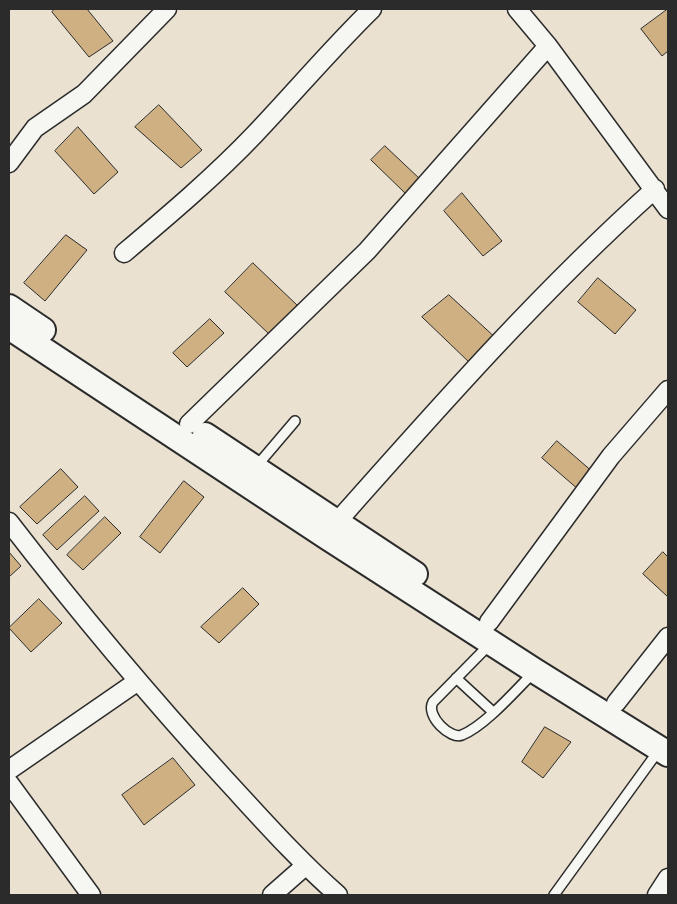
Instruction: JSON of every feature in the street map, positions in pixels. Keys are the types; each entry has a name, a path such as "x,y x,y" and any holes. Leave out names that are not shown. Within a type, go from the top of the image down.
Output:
{"street":[{"path":"9,163 35,128 84,94 167,9"},
{"path":"124,253 173,212 253,136 338,42 372,9"},
{"path":"517,9 548,46 668,209"},
{"path":"189,424 367,251 548,46"},
{"path":"336,523 463,380 602,237 655,189"},
{"path":"9,307 189,424 336,523 490,633 535,671 666,745"},
{"path":"9,327 490,633 616,702 666,745"},
{"path":"490,633 611,456 668,390"},
{"path":"9,522 86,622 138,681 305,866 338,895"},
{"path":"616,702 668,637"},
{"path":"9,770 138,681"},
{"path":"9,783 91,895"},
{"path":"272,895 305,866"},
{"path":"657,895 668,878"}],"lane":[{"path":"254,468 295,421"},
{"path":"490,633 456,678 430,708 431,715 453,736 461,736 493,712 535,671"},
{"path":"456,678 493,712"},
{"path":"554,895 666,745"}],"building":[{"path":"55,9 87,9 113,41 89,57 52,12"},
{"path":"668,9 668,51 662,56 641,29"},
{"path":"159,105 202,150 181,168 135,127"},
{"path":"78,127 118,172 94,194 55,151"},
{"path":"385,146 421,180 407,195 371,160"},
{"path":"462,193 502,241 483,256 444,211"},
{"path":"66,235 87,250 45,301 24,283"},
{"path":"253,263 298,306 270,335 225,292"},
{"path":"598,278 636,310 615,334 578,302"},
{"path":"449,295 498,340 471,364 422,317"},
{"path":"210,319 224,333 187,367 173,353"},
{"path":"557,441 594,473 579,490 542,458"},
{"path":"61,469 78,487 37,524 20,507"},
{"path":"184,481 204,497 160,553 140,537"},
{"path":"85,496 99,511 57,550 43,535"},
{"path":"105,517 121,533 83,570 67,555"},
{"path":"9,552 21,566 9,577"},
{"path":"663,552 668,557 668,597 643,574"},
{"path":"243,588 259,604 219,643 201,627"},
{"path":"39,599 62,623 31,652 9,628"},
{"path":"545,727 571,742 543,778 522,762"},
{"path":"173,758 195,785 144,825 122,795"}]}
